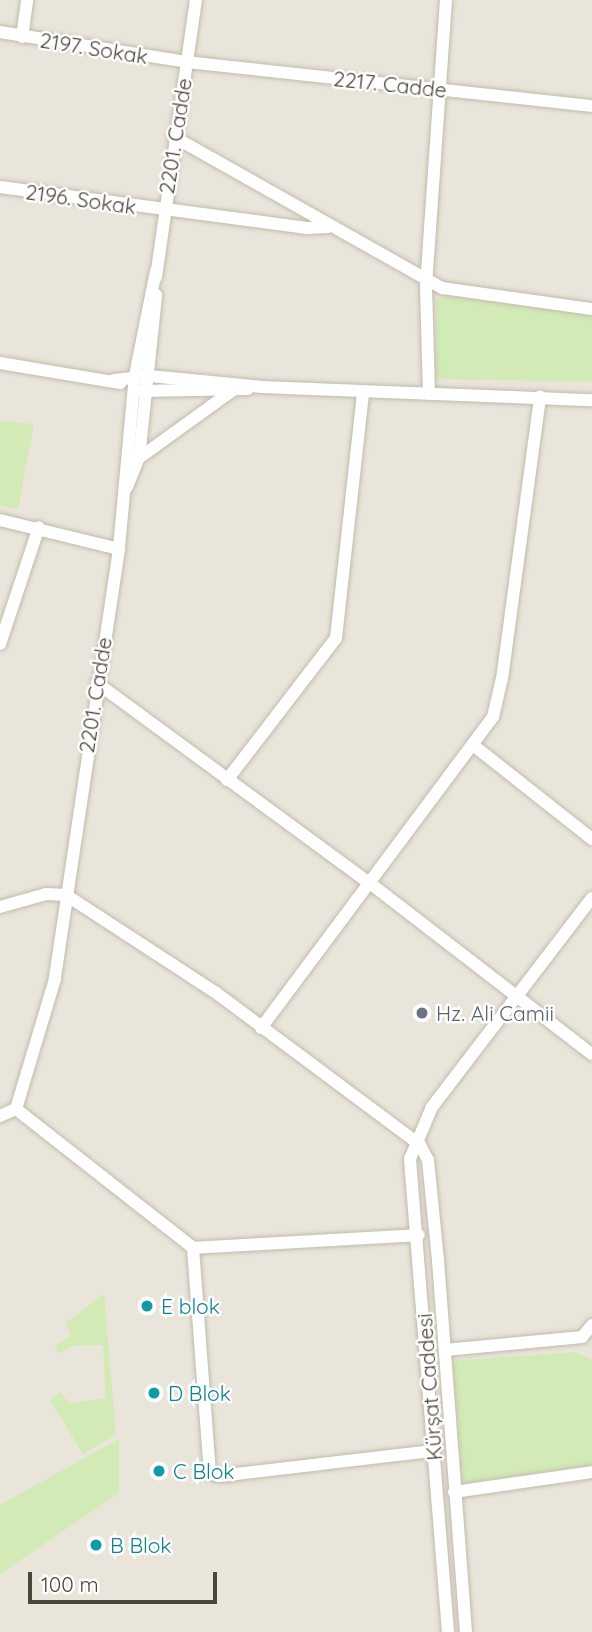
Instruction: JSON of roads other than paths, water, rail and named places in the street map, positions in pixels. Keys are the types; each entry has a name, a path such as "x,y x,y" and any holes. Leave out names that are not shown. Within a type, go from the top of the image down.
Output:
{"street":[{"path":"22,37 27,0"},
{"name":"2201. Cadde","path":"124,495 139,458 150,376 156,271 163,211 196,0"},
{"path":"429,394 427,281 446,0"},
{"name":"2197. Sokak","path":"0,32 187,62"},
{"name":"2217. Cadde","path":"187,62 592,106"},
{"path":"174,137 427,281 456,291 592,309"},
{"name":"2196. Sokak","path":"0,187 163,211 328,226"},
{"name":"2201. Cadde","path":"16,1109 55,979 119,549 135,375 156,271"},
{"path":"0,363 114,380 133,390 148,392 262,387"},
{"path":"114,380 135,375 363,393 592,400"},
{"path":"139,458 234,390"},
{"path":"227,780 336,638 363,393"},
{"path":"261,1028 367,881 493,717 499,700 540,397"},
{"path":"0,520 39,527 119,549"},
{"path":"0,644 39,527"},
{"path":"97,683 367,881 592,1054"},
{"path":"473,745 592,839"},
{"path":"0,907 46,894 66,895 166,958 420,1144 432,1107 592,898"},
{"path":"0,1116 16,1109 193,1248 419,1235"},
{"name":"Kürşat Caddesi","path":"448,1632 419,1235 410,1159 420,1144 428,1160 466,1632"},
{"path":"193,1248 210,1473 219,1476 433,1451"},
{"path":"445,1350 587,1341 592,1325"},
{"path":"454,1492 592,1472"}],"place":[{"name":"Hz. Ali Camii","path":"422,1013"},
{"name":"E blok","path":"147,1306"},
{"name":"D Blok","path":"154,1393"},
{"name":"C Blok","path":"159,1471"},
{"name":"B Blok","path":"96,1545"}]}
